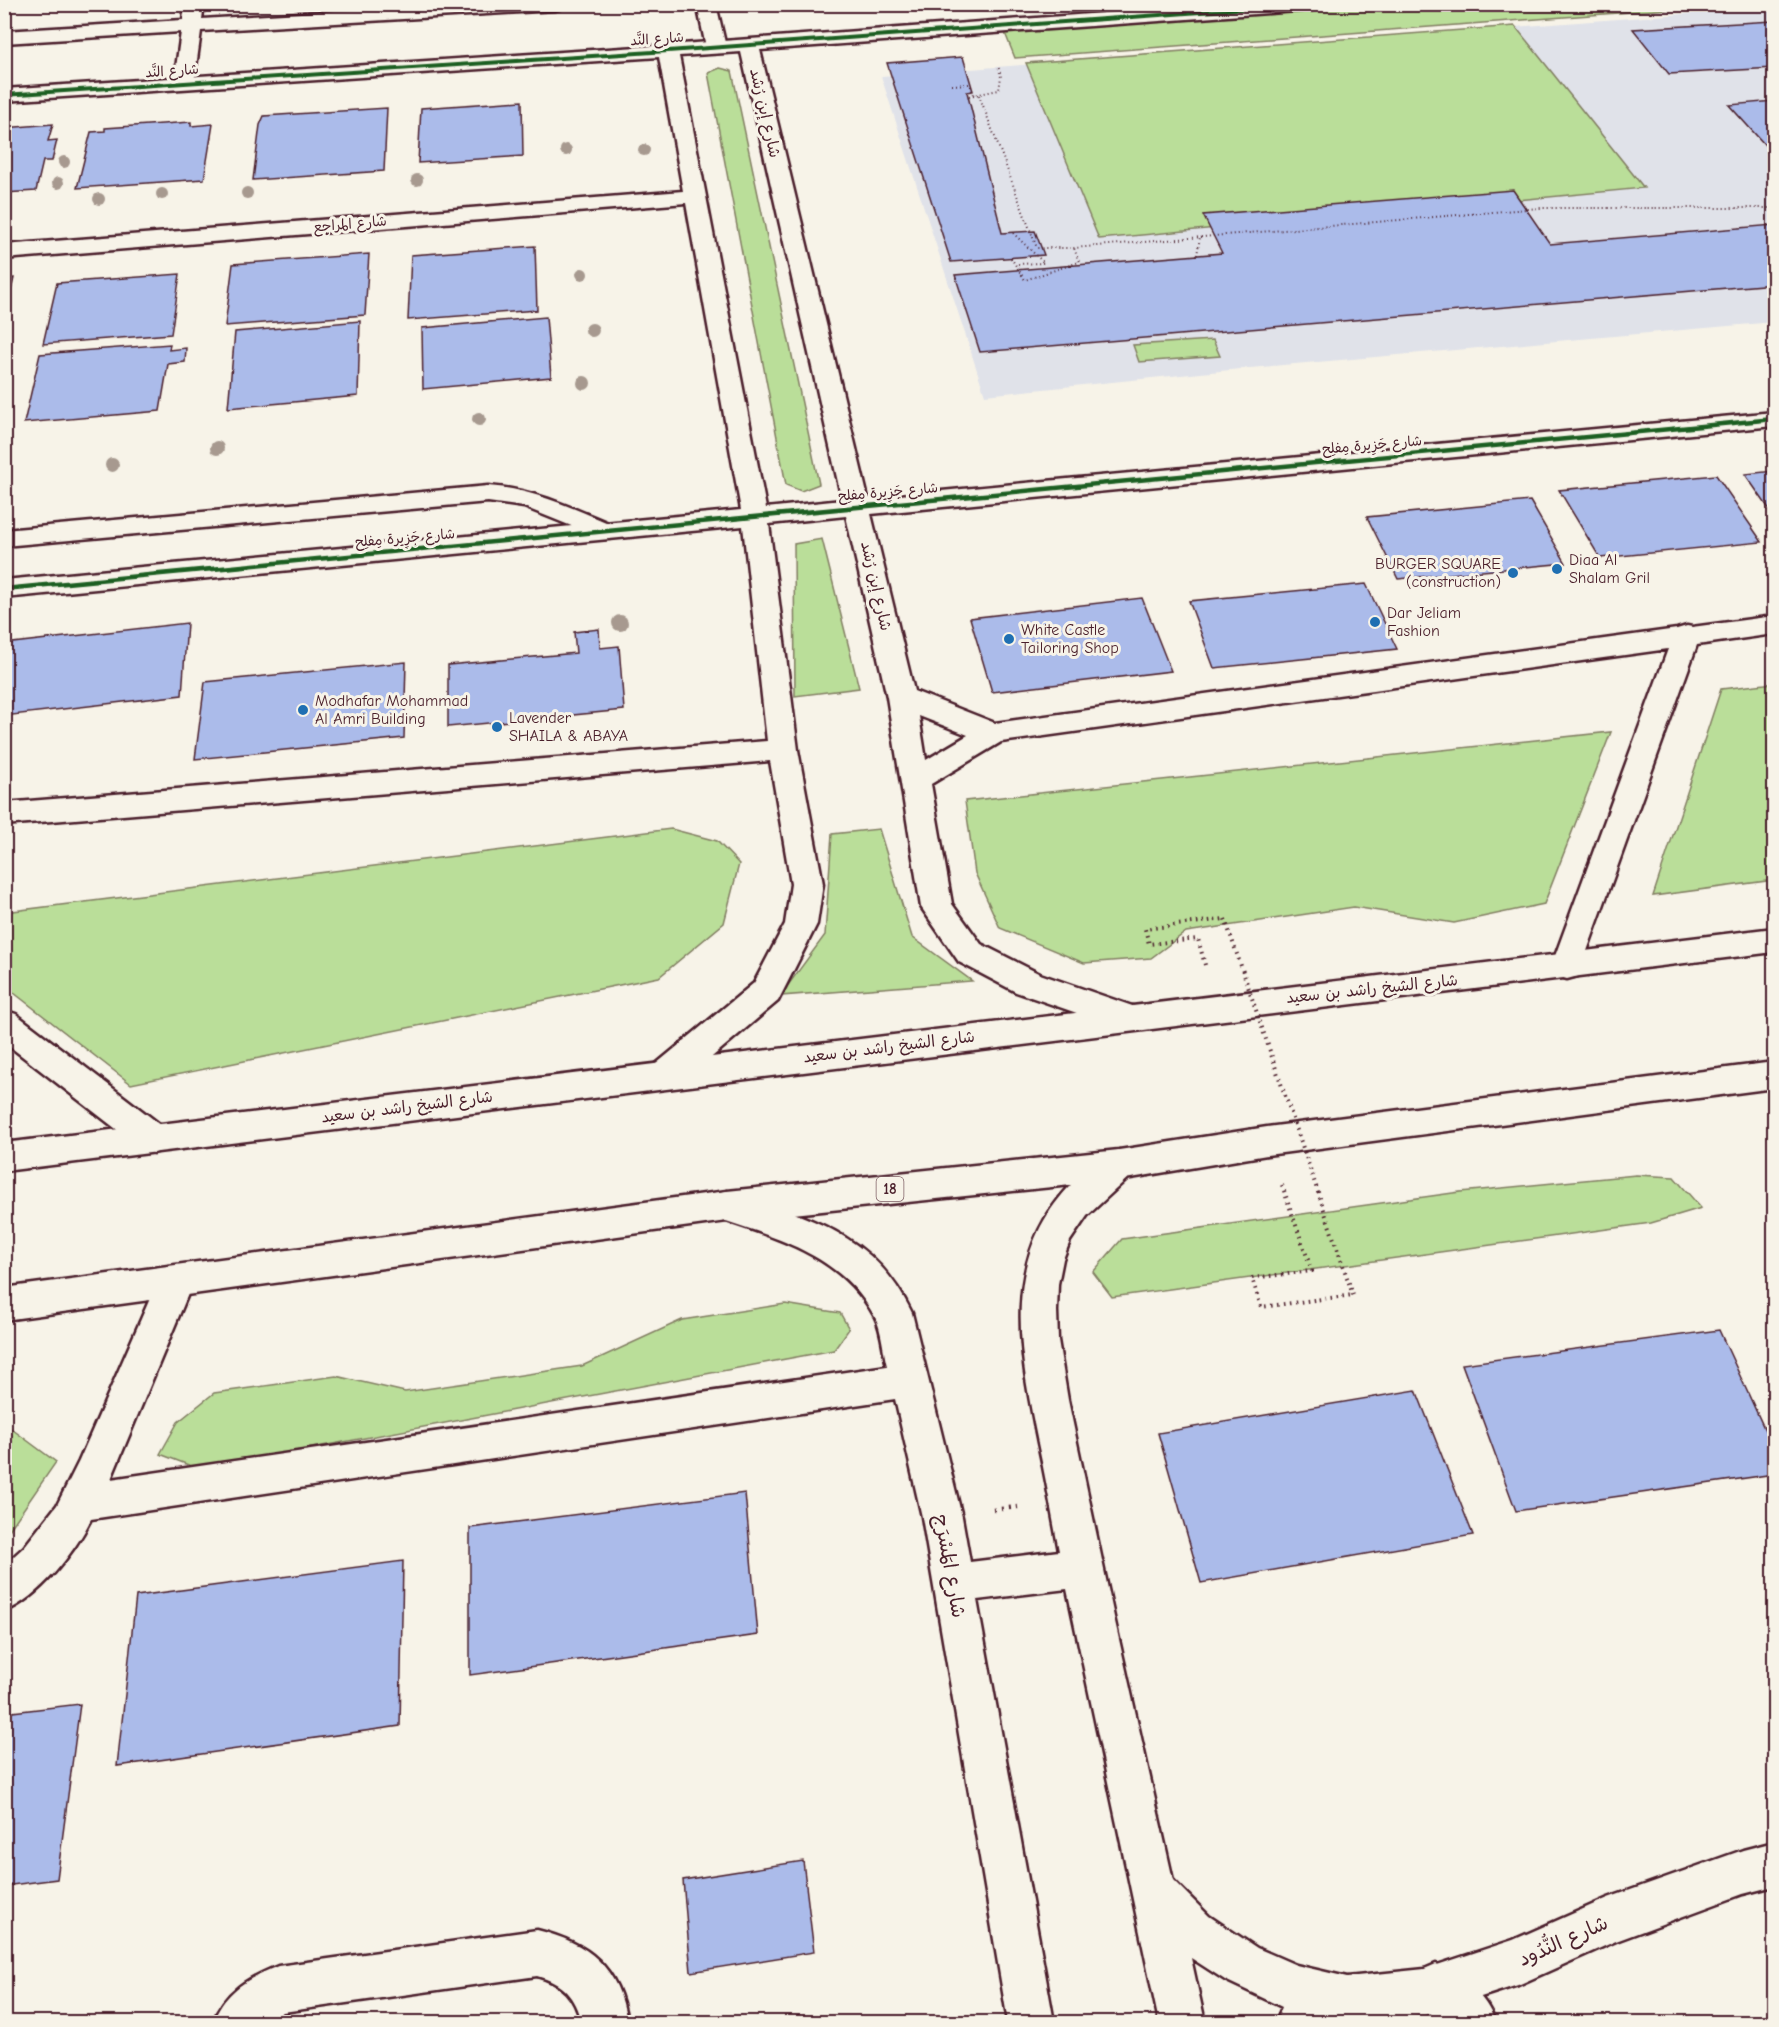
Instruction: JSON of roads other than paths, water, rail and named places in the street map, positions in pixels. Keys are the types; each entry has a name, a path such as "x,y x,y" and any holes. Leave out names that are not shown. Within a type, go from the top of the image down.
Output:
{"street":[{"path":"184,82 190,25 195,4"},
{"path":"4,37 555,4"},
{"path":"706,4 716,47"},
{"name":"شارع النَّد","path":"4,95 668,51 1311,4"},
{"name":"شارع إبن رُشد","path":"749,45 901,697 937,907 970,953 1028,983 1129,1018"},
{"path":"668,51 755,517 783,750 807,884 801,924 766,992 668,1074"},
{"name":"شارع المراجع","path":"4,252 696,196"},
{"name":"شارع جَزِيرة مِفلِح","path":"4,589 1774,419"},
{"path":"4,538 488,494 503,494 537,502 604,531"},
{"path":"915,780 994,733 1687,635 1774,625"},
{"path":"1567,968 1687,635"},
{"path":"901,697 962,723 994,733"},
{"path":"4,814 783,750"},
{"name":"شارع الشيخ راشد بن سعيد","path":"4,1157 1129,1018 1567,968 1774,940"},
{"path":"4,1023 154,1139"},
{"name":"18","path":"4,1304 727,1206 1119,1165 1267,1141 1774,1075"},
{"path":"1119,1165 1087,1190 1061,1222 1045,1260 1038,1301 1042,1358 1083,1567 1182,2022"},
{"name":"شارع المَسْرَج","path":"727,1206 809,1234 843,1255 871,1281 893,1313 942,1517 1031,2022"},
{"path":"4,1592 38,1561 71,1518 175,1282"},
{"path":"79,1502 908,1380"},
{"path":"953,1584 1083,1567"},
{"name":"شارع النُّدُود","path":"1154,1892 1193,1932 1241,1964 1293,1988 1347,2000 1425,1992 1518,1962 1608,1921 1743,1872 1774,1864"},
{"path":"236,2022 257,2000 278,1989 537,1953 559,1957 577,1968 591,1984 602,2005 604,2022"},
{"path":"1436,1988 1472,2022"},
{"name":"شارع النُّدُود","path":"1299,2022 1347,2000"}],"place":[{"name":"Diaa Al Shalam Gril","path":"1557,569"},
{"name":"BURGER SQUARE (construction)","path":"1513,573"},
{"name":"Dar Jeliam Fashion","path":"1375,622"},
{"name":"White Castle Tailoring Shop","path":"1009,639"},
{"name":"Modhafar Mohammad Al Amri Building","path":"303,710"},
{"name":"Lavender SHAILA & ABAYA","path":"497,727"}]}
